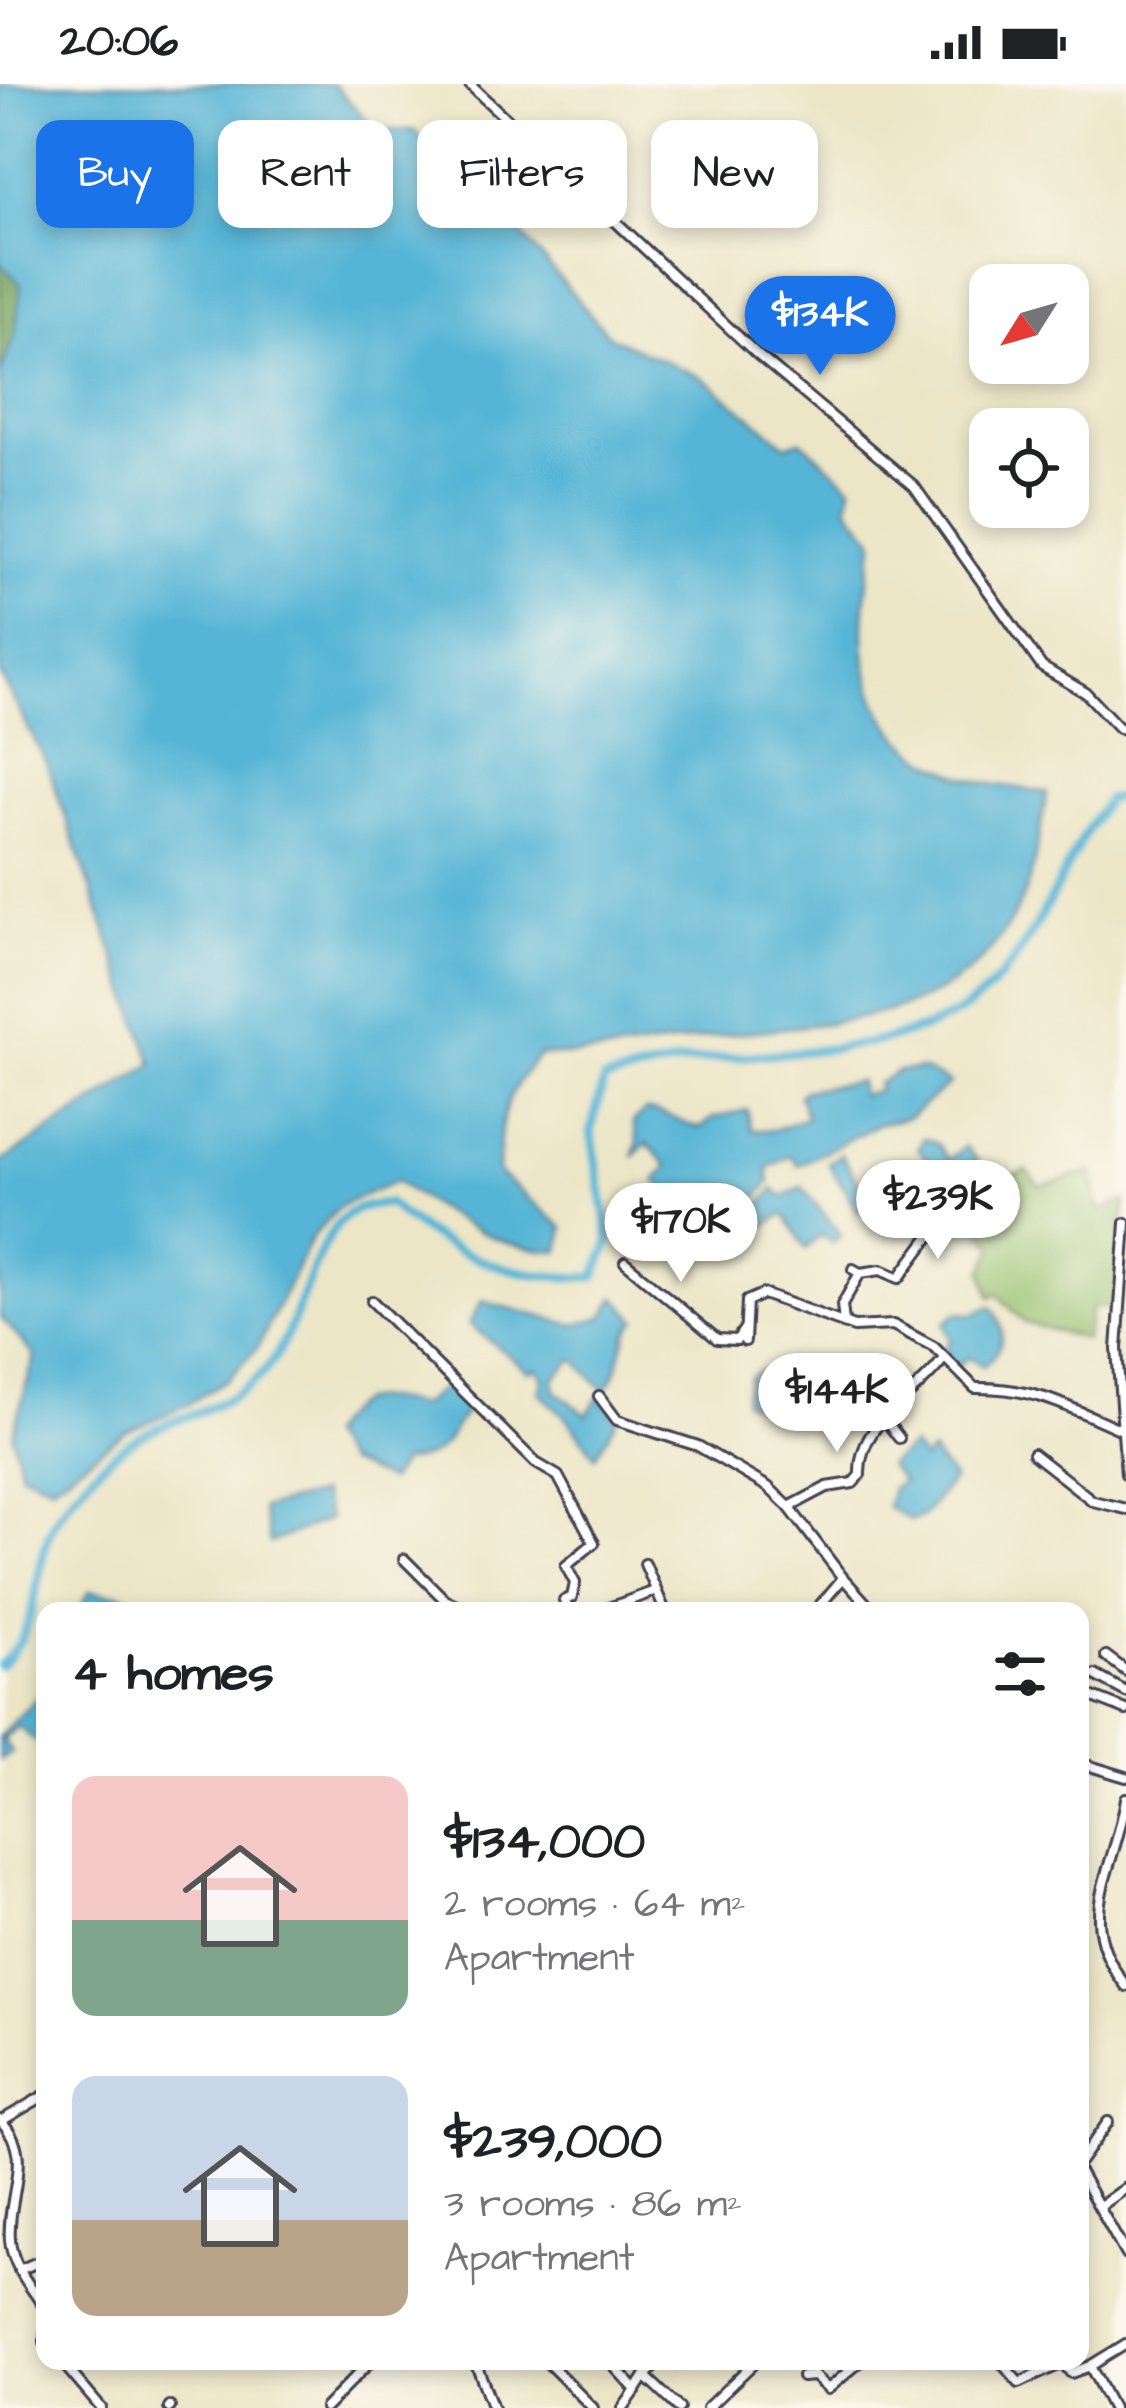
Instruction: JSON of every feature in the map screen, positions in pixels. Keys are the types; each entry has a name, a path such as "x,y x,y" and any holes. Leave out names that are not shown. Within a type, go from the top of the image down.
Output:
{"street":[{"path":"469,84 758,355 914,486 1042,667 1086,693 1119,728 1126,729"},
{"path":"909,1182 930,1236"},
{"path":"1126,1223 1122,1348 1126,1474"},
{"path":"930,1236 948,1236"},
{"path":"844,1324 842,1305 857,1271 881,1270 899,1278 930,1236"},
{"path":"625,1262 717,1339 737,1340 746,1327"},
{"path":"745,1341 747,1300 756,1293 827,1313 844,1324 893,1325 944,1358 975,1388 1018,1387 1061,1400 1122,1430"},
{"path":"371,1300 572,1495 594,1543 566,1566 575,1582 572,1597 565,1602"},
{"path":"789,1508 826,1487 853,1483 860,1475 859,1456 884,1417 944,1358"},
{"path":"599,1396 617,1420 698,1446 768,1487 865,1602"},
{"path":"884,1417 899,1438"},
{"path":"1033,1454 1094,1501 1126,1509"},
{"path":"404,1559 450,1602"},
{"path":"645,1564 660,1602"},
{"path":"822,1602 843,1578"},
{"path":"626,1602 655,1592"},
{"path":"1106,1657 1126,1671"},
{"path":"1095,1676 1126,1692"},
{"path":"1089,1695 1126,1710"},
{"path":"1089,1766 1126,1777"},
{"path":"1126,1798 1094,1911 1106,1960 1126,1986"},
{"path":"36,2100 0,2120 21,2154 10,2245 36,2295"},
{"path":"1089,2148 1108,2122"},
{"path":"1089,2186 1126,2255"},
{"path":"1102,2205 1126,2188"},
{"path":"19,2270 36,2263"},
{"path":"1112,2408 1090,2366 1126,2344"},
{"path":"69,2370 101,2408"},
{"path":"325,2408 362,2370"},
{"path":"478,2370 493,2408"},
{"path":"555,2370 593,2408"},
{"path":"617,2370 636,2390"},
{"path":"623,2408 651,2370"},
{"path":"707,2408 747,2370"},
{"path":"802,2377 814,2376 828,2389 850,2370"},
{"path":"1008,2370 1019,2383 1048,2370"},
{"path":"645,2376 679,2408"}],"green space":[{"path":"0,263 21,285 15,334 0,375"},
{"path":"1026,1170 1040,1186 1092,1172 1099,1210 1126,1201 1112,1308 1092,1307 1085,1339 1025,1323 997,1294 991,1297 983,1271 994,1247 969,1211 994,1183"}],"water":[{"path":"0,84 333,84 367,120 218,120 218,228 393,228 393,131 413,130 417,134 417,228 516,228 609,336 703,378 786,445 801,440 851,486 848,507 875,540 864,645 879,707 896,733 922,756 957,774 1047,793 1029,881 1003,934 975,966 942,989 906,1006 825,1023 616,1051 539,1055 505,1110 498,1173 564,1228 560,1251 494,1238 396,1181 340,1206 312,1237 258,1347 229,1378 187,1405 124,1433 52,1485 21,1472 12,1435 35,1356 0,1317 0,1163 153,1064 47,764 0,674 0,375 15,334 21,285 0,263"},
{"path":"922,1069 950,1083 909,1117 879,1124 799,1165 790,1156 768,1168 770,1182 735,1222 701,1198 685,1208 677,1228 653,1225 675,1207 676,1199 656,1180 668,1166 647,1143 633,1157 638,1142 633,1122 646,1110 701,1128 713,1118 747,1110 752,1130 773,1130 807,1118 799,1096 805,1090 859,1081 861,1095 879,1090 877,1084 898,1071"},
{"path":"924,1138 939,1145 948,1160 965,1146 978,1161 943,1181 918,1148"},
{"path":"841,1154 871,1204 858,1212 828,1163"},
{"path":"802,1187 841,1235 833,1243 821,1235 806,1249 784,1214 766,1225 754,1212 774,1189 782,1197"},
{"path":"616,1297 637,1320 611,1382 604,1390 574,1359 554,1378 556,1391 587,1415 599,1396 617,1420 595,1456 569,1420 539,1392 543,1378 536,1368 528,1371 469,1324 482,1301 574,1325 603,1317"},
{"path":"991,1306 1001,1330 996,1353 983,1366 968,1357 957,1367 944,1349 950,1340 944,1324 956,1313 974,1314"},
{"path":"778,1363 818,1389 803,1424 744,1401 749,1377 759,1371 774,1373"},
{"path":"447,1385 469,1407 437,1451 402,1462 389,1481 346,1463 327,1436 356,1404 376,1399 419,1406"},
{"path":"912,1446 923,1460 931,1452 953,1479 923,1516 911,1520 887,1507 892,1488 902,1482 888,1465"},
{"path":"320,1494 329,1519 270,1543 262,1508"},
{"path":"89,1591 140,1602 84,1602"},
{"path":"36,1698 36,1742 18,1726 3,1739 12,1753 0,1760 0,1736"}],"waterway":[{"path":"0,1665 25,1630 45,1545 71,1498 129,1443 228,1399 259,1377 286,1338 325,1243 353,1211 388,1203 434,1237 484,1261 538,1275 595,1277 610,1241 591,1131 604,1080 685,1062 877,1041 948,1018 999,979 1034,930 1091,823 1108,799 1126,798"}]}
